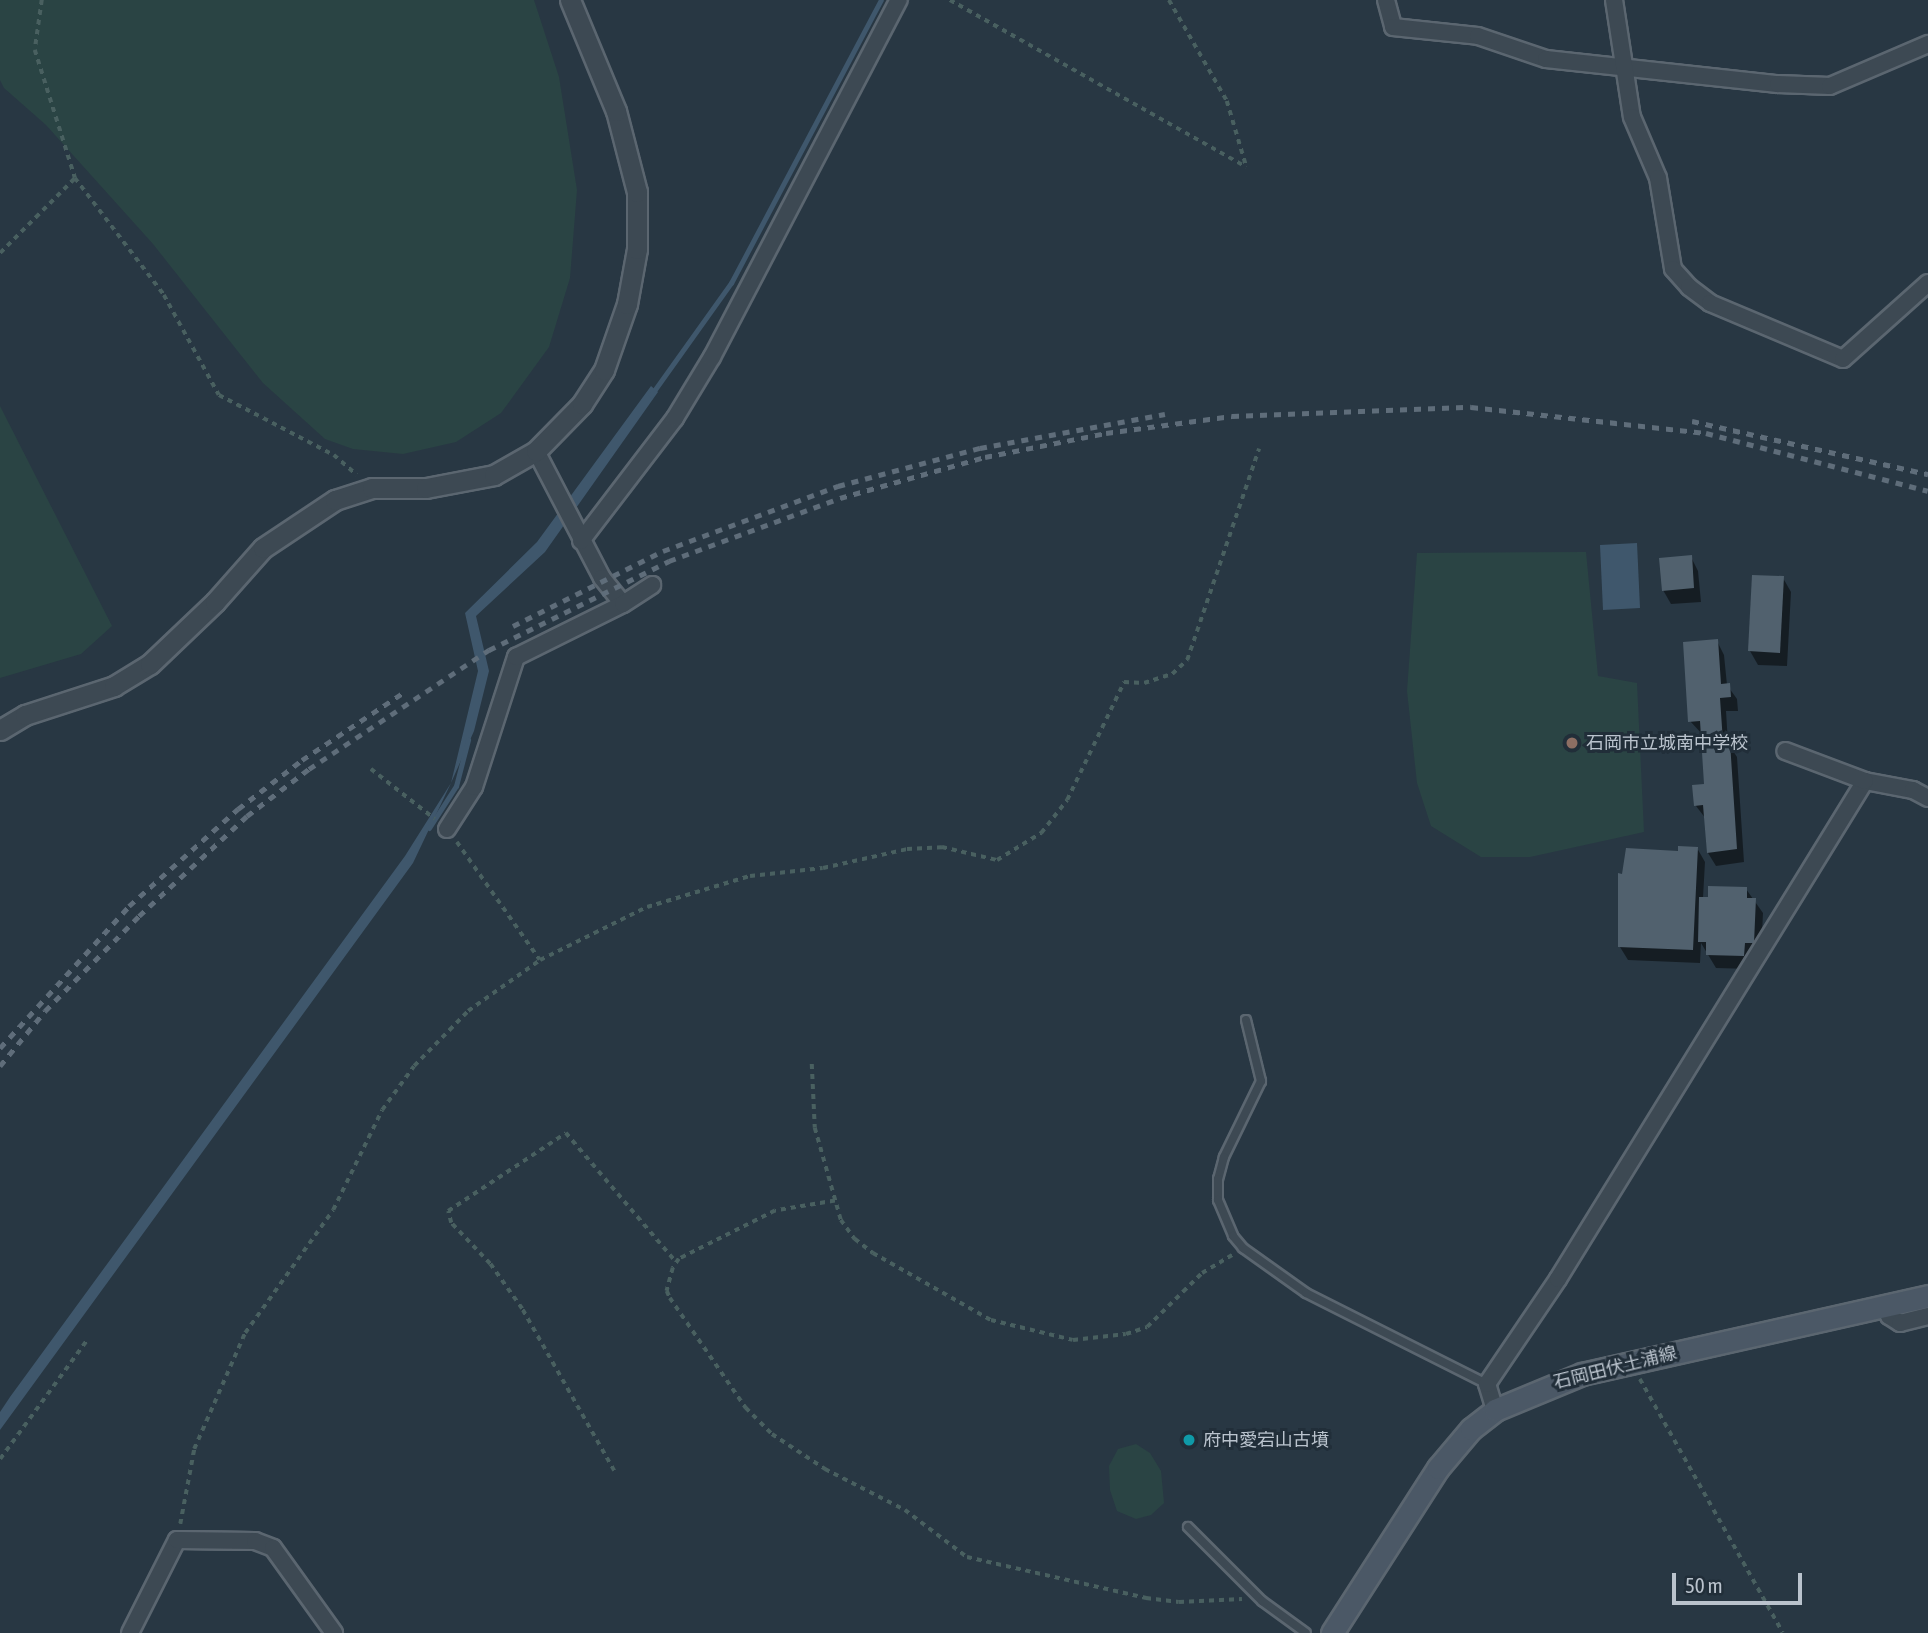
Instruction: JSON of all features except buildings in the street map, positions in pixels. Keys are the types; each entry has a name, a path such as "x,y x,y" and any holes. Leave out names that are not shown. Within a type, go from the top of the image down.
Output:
{"main road":[{"name":"石岡田伏土浦線","path":"1332,1633 1438,1468 1471,1429 1495,1410 1549,1384 1628,1363 1928,1296"}],"street":[{"path":"0,730 25,715 114,686 150,664 263,548 335,500 372,488 461,483 494,475 536,452 582,404 604,370 627,304 637,249 637,192 616,111 570,0"},
{"path":"579,537 675,418 712,357 899,0"},
{"path":"1386,0 1393,26 1446,30 1546,60 1829,86 1928,44"},
{"path":"1614,0 1637,136 1662,194 1673,269 1710,303 1843,359 1928,283"},
{"path":"536,452 579,537 623,604"},
{"path":"447,829 474,787 516,657 623,604 652,585"},
{"path":"1785,751 1865,781 1913,790 1928,798"},
{"path":"1495,1410 1487,1384 1558,1279 1865,781"},
{"path":"1887,1306 1889,1316 1900,1322 1928,1316"},
{"path":"130,1633 177,1540 255,1541 273,1548 334,1633"}],"lane":[{"path":"1246,1020 1261,1081 1224,1157 1218,1200 1243,1248 1343,1314 1487,1384"},
{"path":"1188,1527 1262,1601 1306,1633"}],"path":[{"path":"42,0 36,50 75,178 164,295 219,395 334,455 372,488"},
{"path":"950,0 1246,167 1227,101 1169,0"},
{"path":"0,253 75,178"},
{"path":"177,1540 194,1449 245,1333 333,1210 382,1110 414,1066 468,1011 540,960 647,907 750,876 823,868 907,849 942,847 997,860 1041,833 1066,800 1124,682 1144,683 1172,674 1187,660 1259,449"},
{"path":"370,769 447,829 540,960"},
{"path":"812,1064 815,1128 841,1220 855,1239 940,1292 992,1320 1073,1340 1147,1326 1202,1273 1243,1248"},
{"path":"614,1471 522,1309 490,1264 451,1223 448,1211 566,1133 676,1262"},
{"path":"835,1201 775,1211 676,1262 667,1291 746,1408 772,1434 804,1455 905,1510 967,1557 1076,1586 1146,1598 1179,1602 1262,1601"},
{"path":"0,1459 87,1340"},
{"path":"1628,1363 1658,1405 1743,1568 1783,1633"}],"green space":[{"path":"0,0 534,0 559,77 577,190 570,278 549,347 501,413 456,442 403,454 353,449 325,439 263,383 153,244 46,125 4,88 0,80"},
{"path":"0,406 112,626 81,654 0,678"},
{"path":"1586,552 1598,676 1637,683 1644,832 1530,857 1481,857 1431,826 1417,783 1407,691 1417,553"},
{"path":"1136,1444 1150,1453 1161,1471 1164,1503 1151,1515 1136,1519 1117,1511 1110,1490 1109,1466 1118,1449"}],"water":[{"path":"651,386 658,392 545,552 476,616 489,671 474,731 451,783 478,671 465,613 537,542"},
{"path":"1637,543 1640,608 1603,610 1600,545"},
{"path":"451,783 413,863 0,1430 0,1412 10,1397 405,856"}],"waterway":[{"path":"651,395 731,283 881,0"},
{"path":"429,828 456,786 468,740"}],"railway":[{"path":"0,1066 45,1011 139,916 247,816 309,769 489,650 669,561 840,498 985,457 1106,433 1232,416 1471,407 1706,433 1928,491"},
{"path":"513,626 663,551 838,486 980,448 1165,414"},
{"path":"1692,421 1928,474"},
{"path":"0,1048 129,906 238,809 302,760 403,693"}],"place":[{"name":"石岡市立城南中学校","path":"1572,743"},
{"name":"府中愛宕山古墳","path":"1189,1440"}]}
